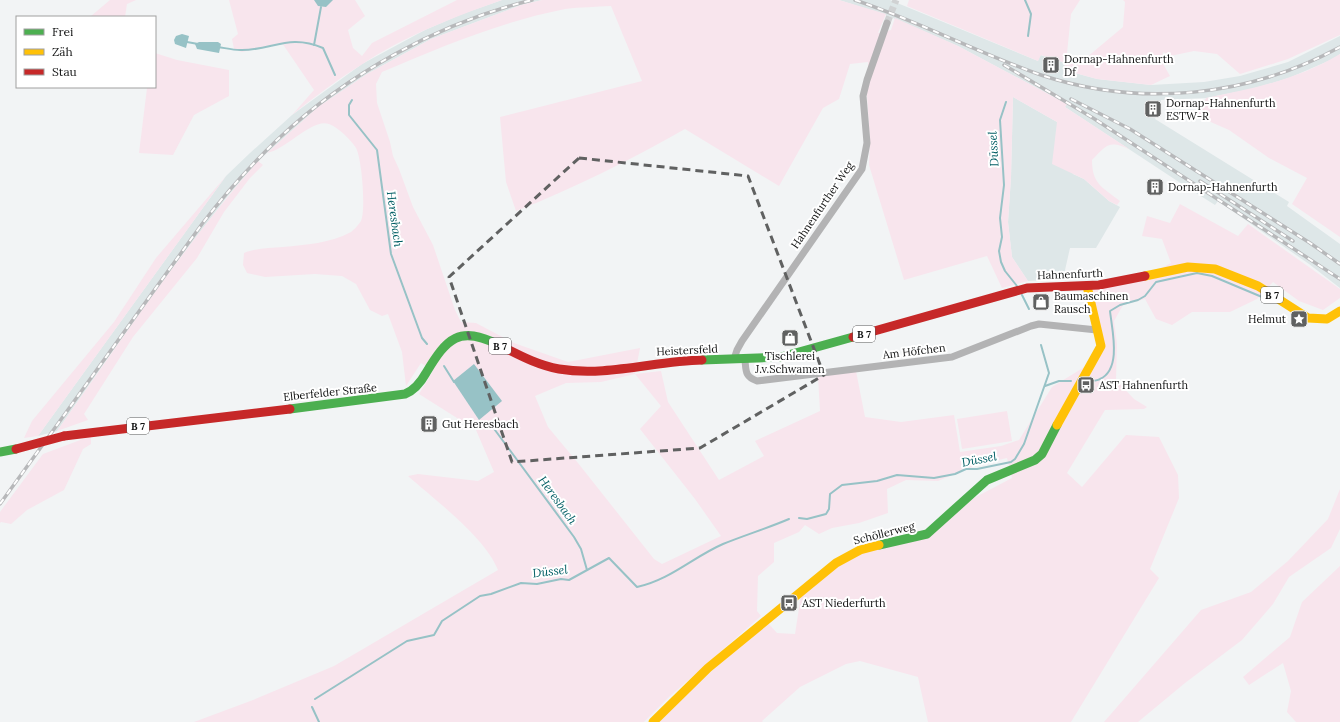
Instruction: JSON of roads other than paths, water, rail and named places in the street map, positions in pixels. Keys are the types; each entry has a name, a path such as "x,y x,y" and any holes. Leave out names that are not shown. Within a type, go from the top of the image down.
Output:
{"main road":[{"name":"Hahnenfurth","path":"744,360 762,360 781,356 1027,288 1044,285 1087,286 1128,281 1183,268 1202,266 1216,269 1254,284 1311,319 1324,320 1336,315 1340,311"},
{"name":"Schöllerweg","path":"653,722 708,668 836,563 860,550 927,534 987,480 1035,460 1042,454 1075,389 1101,346 1087,286"},
{"name":"Elberfelder Straße","path":"0,452 64,436 112,429 394,397 408,393 417,386 438,352 453,340 467,335 477,335 531,361 549,367 588,371 632,366"},
{"name":"Heistersfeld","path":"632,366 670,362 734,359 744,360"}],"street":[{"name":"Hahnenfurther Weg","path":"734,359 736,350 742,341 862,169 867,143 863,96 887,23"},
{"name":"Am Höfchen","path":"744,360 746,374 750,379 757,381 952,357 1039,324 1097,330"}],"water":[{"path":"314,0 333,0 326,7 318,6"},
{"path":"182,34 189,36 186,48 175,44 174,40 176,36"},
{"path":"199,42 218,42 221,44 219,53 197,49 195,44"},
{"path":"474,364 502,401 479,420 453,381"}],"waterway":[{"name":"Düssel","path":"1025,0 1031,14 1028,36"},
{"path":"314,45 321,7"},
{"name":"Heresbach","path":"187,42 198,44"},
{"name":"Heresbach","path":"218,47 251,50 290,42 311,44 323,48 335,75"},
{"name":"Heresbach","path":"352,100 349,105 349,115 377,150 391,254 422,338 427,344"},
{"name":"Düssel","path":"1006,102 1000,120 1004,185 1000,218 1002,237 999,251 1001,262 1005,271 1017,286"},
{"path":"1088,382 1100,379 1107,374 1111,367 1114,338 1110,311 1120,305 1138,300 1145,296 1156,282 1197,273 1212,276 1262,297"},
{"name":"Düssel","path":"1022,295 1029,309"},
{"name":"Düssel","path":"799,518 807,519 826,514 829,509 830,494 842,485 877,481 897,475 934,478 955,474 966,469 977,469 1011,462 1015,459 1024,444 1049,373 1041,345"},
{"name":"Heresbach","path":"444,366 454,382"},
{"path":"1045,386 1059,381 1071,381"},
{"name":"Heresbach","path":"492,426 574,537 581,549 587,570"},
{"name":"Düssel","path":"315,699 407,641 434,635 442,621 480,596 491,594 521,583 537,584 561,579 569,580 609,558 637,587 649,584 671,574 723,544 789,519"},
{"name":"Düssel","path":"312,707 319,722"}],"tunnel":[{"path":"887,23 896,0"}],"railway":[{"path":"0,504 202,224 238,180 277,140 304,116 333,94 396,54 428,37 462,22 532,0"},
{"path":"855,0 902,17 994,57 1041,75 1079,85 1117,92 1155,94 1194,92 1231,87 1269,77 1305,64 1340,47"},
{"path":"1004,65 1093,118 1340,279"},
{"path":"1071,99 1130,129 1310,243 1340,264"},
{"path":"1200,181 1293,241"}],"place":[{"name":"Dornap-Hahnenfurth Df","path":"1051,65"},
{"name":"Dornap-Hahnenfurth ESTW-R","path":"1153,109"},
{"name":"Dornap-Hahnenfurth","path":"1155,187"},
{"name":"Baumaschinen Rausch","path":"1041,302"},
{"name":"Helmut","path":"1299,319"},
{"name":"Tischlerei J.v.Schwamen","path":"790,338"},
{"name":"AST Hahnenfurth","path":"1086,385"},
{"name":"Gut Heresbach","path":"429,424"},
{"name":"AST Niederfurth","path":"789,603"}]}
